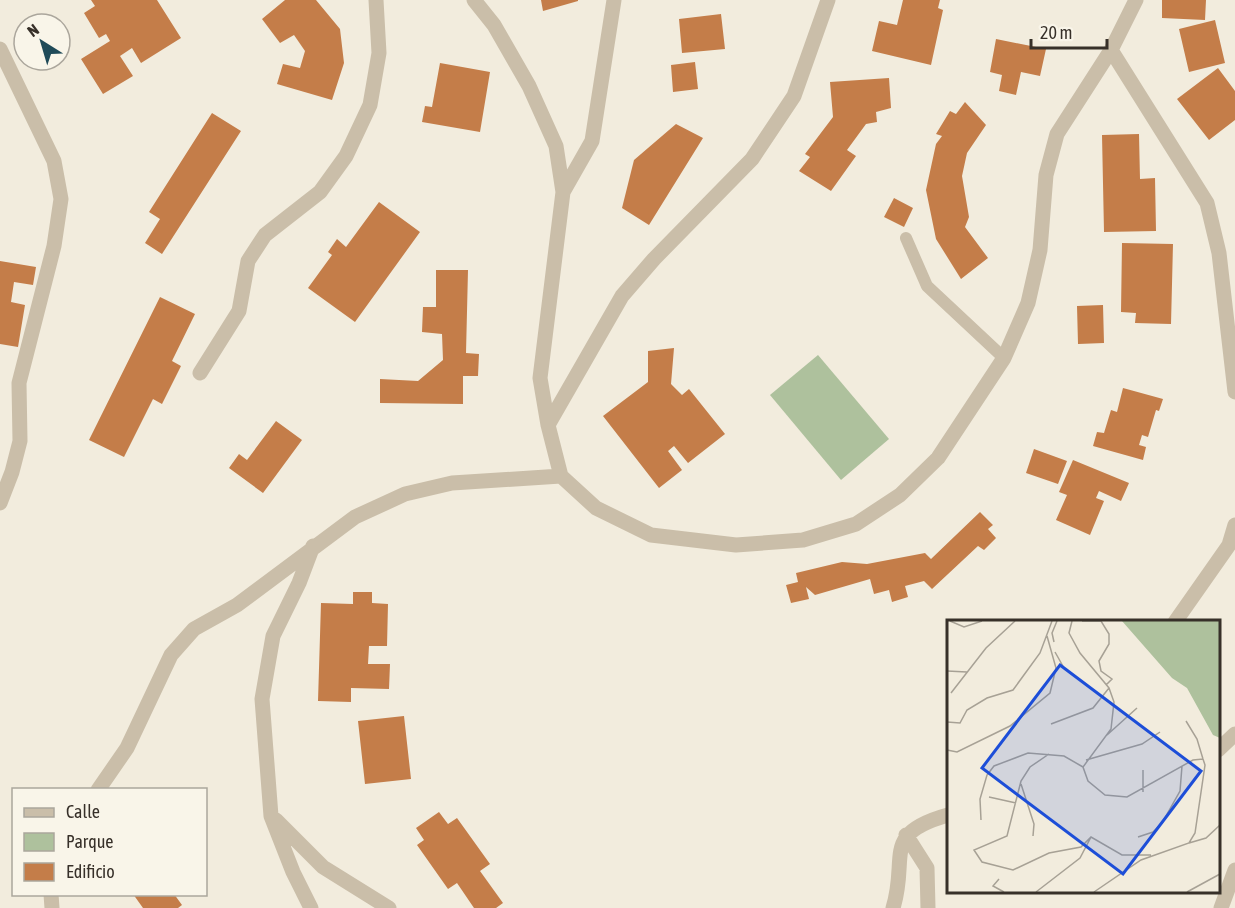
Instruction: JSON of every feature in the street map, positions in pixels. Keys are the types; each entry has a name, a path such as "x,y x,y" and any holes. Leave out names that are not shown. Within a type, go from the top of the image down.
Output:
{"street":[{"path":"200,373 239,311 248,261 265,235 320,192 346,156 370,105 379,53 376,0"},
{"path":"474,0 494,25 529,87 556,146 563,192 540,378 548,425 561,476 596,508 651,535 736,545 803,540 856,524 900,495 938,458 1004,358 1028,303 1040,250 1046,175 1057,134 1112,50 1136,0"},
{"path":"563,192 592,141 614,0"},
{"path":"548,425 622,296 654,259 752,159 794,96 828,0"},
{"path":"0,49 54,161 61,199 54,246 19,383 20,441 12,472 0,503"},
{"path":"1112,50 1207,203 1219,253 1235,392"},
{"path":"99,788 127,748 171,655 194,629 237,605 355,516 405,494 452,483 561,476"},
{"path":"1176,620 1229,545 1235,525"},
{"path":"311,908 293,872 271,816 262,699 273,636 299,583 313,546"},
{"path":"1220,748 1235,734"},
{"path":"893,908 898,891 898,854 906,835 922,823 947,815"},
{"path":"271,816 323,867 389,908"},
{"path":"906,835 927,868 928,908"},
{"path":"1221,908 1235,870"}],"lane":[{"path":"906,238 927,286 1004,358"}],"green space":[{"path":"818,355 889,439 841,480 770,395"}],"building":[{"path":"91,0 157,0 181,38 141,63 132,48 120,56 133,76 103,94 81,59 110,41 106,34 99,38 84,13 95,6"},
{"path":"285,0 316,0 340,29 344,63 332,100 277,84 283,64 300,68 305,51 294,35 280,43 262,19"},
{"path":"541,0 578,0 578,1 543,11"},
{"path":"903,0 940,0 938,8 943,10 931,65 872,51 879,21 897,25"},
{"path":"1162,0 1206,0 1205,20 1162,18"},
{"path":"721,14 725,49 682,53 679,19"},
{"path":"1215,20 1225,63 1189,72 1179,29"},
{"path":"996,39 1046,49 1040,76 1021,72 1016,95 999,91 1002,75 990,72"},
{"path":"695,62 698,89 673,92 671,65"},
{"path":"440,63 490,72 480,132 422,122 425,106 432,107"},
{"path":"1218,68 1235,91 1235,120 1209,140 1177,99"},
{"path":"889,78 891,108 876,112 877,122 866,124 847,150 856,156 831,191 799,171 810,157 805,154 833,117 830,82"},
{"path":"965,102 986,125 967,153 962,176 969,217 965,227 988,258 961,279 936,239 926,190 936,144 942,136 936,134 950,111 956,114"},
{"path":"212,113 241,131 162,254 145,243 160,219 149,212"},
{"path":"676,124 703,138 649,225 622,208 634,160"},
{"path":"1139,134 1140,179 1155,178 1156,231 1104,232 1102,135"},
{"path":"894,198 913,208 904,227 884,217"},
{"path":"379,202 420,232 355,322 308,288 332,255 328,252 337,239 346,247"},
{"path":"1122,243 1173,244 1171,324 1135,323 1136,313 1121,312"},
{"path":"0,261 36,267 33,285 14,282 11,302 25,305 18,347 0,344"},
{"path":"436,270 468,270 466,353 479,354 478,376 463,376 463,404 380,403 380,379 418,381 443,360 442,334 422,332 423,307 436,307"},
{"path":"160,297 195,314 172,361 181,366 162,404 153,399 124,457 89,440"},
{"path":"1103,305 1104,343 1078,344 1077,306"},
{"path":"674,348 671,384 682,395 689,389 725,434 688,463 674,446 668,451 682,470 659,488 603,416 648,382 648,351"},
{"path":"1123,388 1163,399 1159,411 1156,410 1148,437 1142,435 1139,445 1146,447 1143,460 1093,446 1097,432 1104,433 1111,410 1117,412"},
{"path":"276,421 302,440 263,493 229,468 239,454 247,460"},
{"path":"1034,449 1067,461 1058,484 1026,473"},
{"path":"1073,460 1129,483 1121,501 1099,491 1096,498 1104,501 1090,535 1056,520 1067,495 1059,492"},
{"path":"980,512 993,525 988,529 996,538 984,550 978,546 932,589 924,581 905,586 908,597 892,602 889,590 874,594 870,579 815,595 806,587 809,599 791,603 786,585 798,582 796,573 842,562 867,564 925,553 931,559"},
{"path":"353,592 372,592 372,603 388,604 387,646 369,646 368,664 390,664 389,689 351,688 351,702 318,701 321,603 353,604"},
{"path":"404,716 411,779 365,784 358,721"},
{"path":"439,812 448,824 457,818 490,864 480,871 503,903 496,908 474,908 457,883 448,889 417,845 424,840 416,828"},
{"path":"134,896 175,896 182,905 178,908 143,908"}]}
